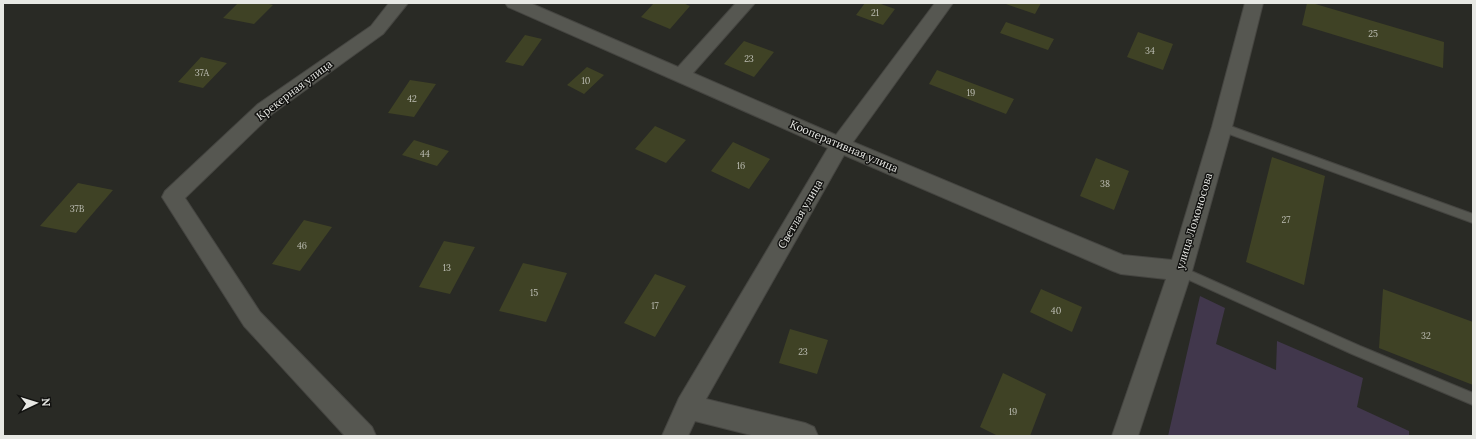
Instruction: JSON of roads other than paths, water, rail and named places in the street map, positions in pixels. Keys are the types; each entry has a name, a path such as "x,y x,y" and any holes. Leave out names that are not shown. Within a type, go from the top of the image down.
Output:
{"street":[{"name":"Крекерная улица","path":"363,436 252,319 173,197 265,109 377,30 399,3"},
{"name":"Кооперативная улица","path":"514,3 840,145 1121,264 1180,270"},
{"path":"680,76 746,3"},
{"name":"Светлая улица","path":"675,436 688,407 840,145 944,3"},
{"name":"улица Ломоносова","path":"1125,436 1180,270 1222,127 1254,3"},
{"path":"688,407 805,436"}],"lane":[{"path":"1222,127 1473,219"},
{"path":"1180,270 1356,350 1473,399"}]}
